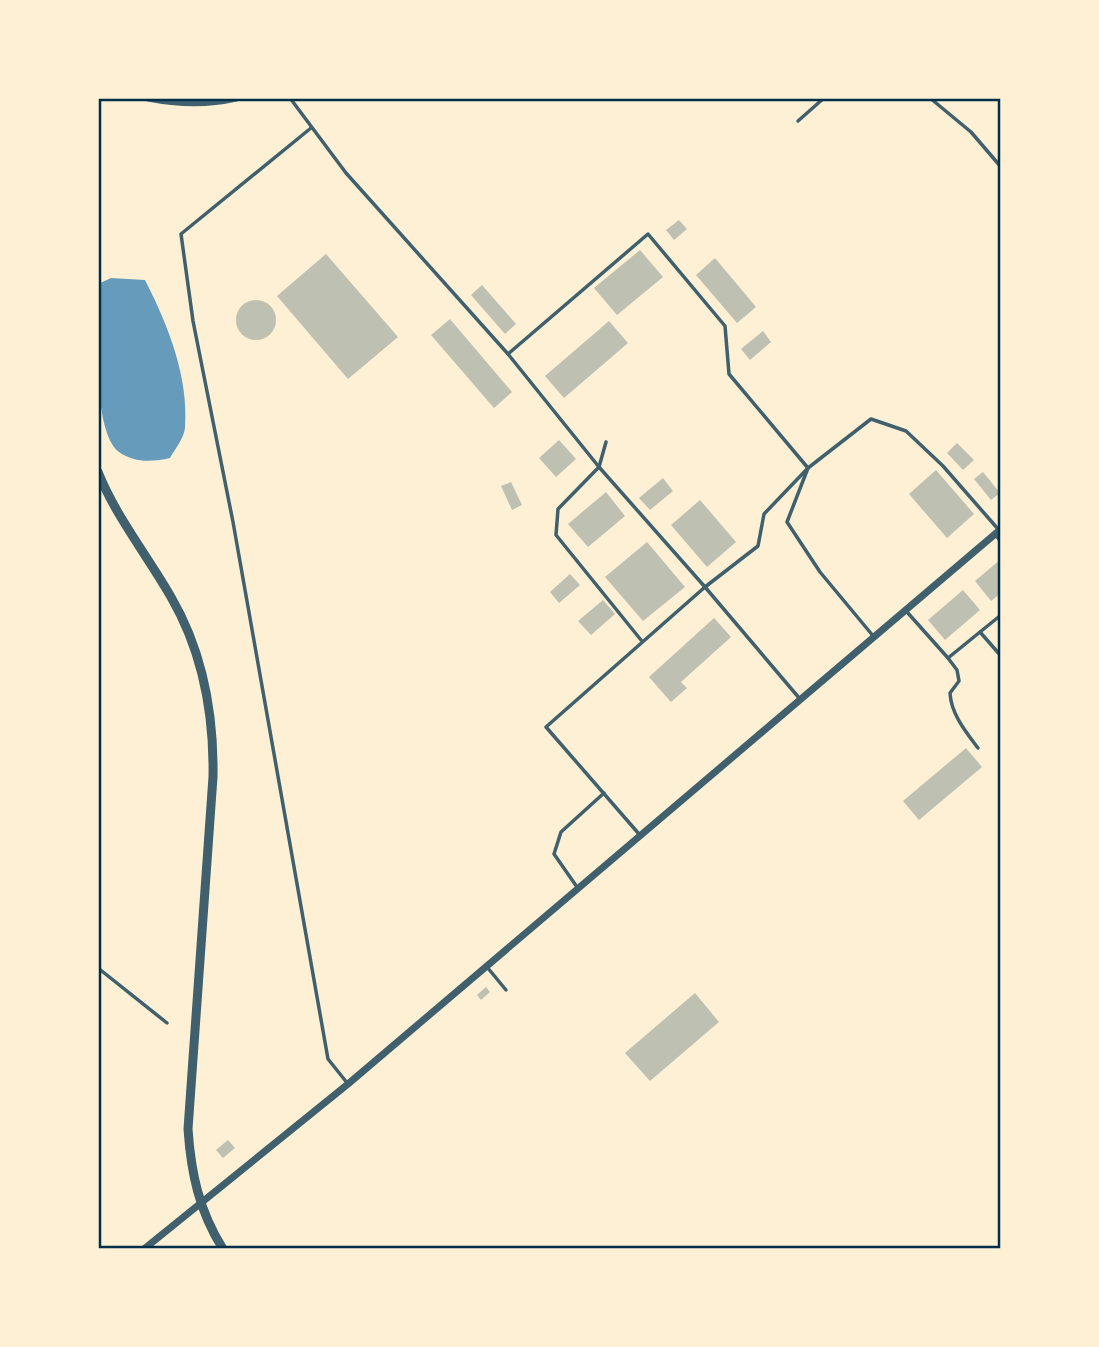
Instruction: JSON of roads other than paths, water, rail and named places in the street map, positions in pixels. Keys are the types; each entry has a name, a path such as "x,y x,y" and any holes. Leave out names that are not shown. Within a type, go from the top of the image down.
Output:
{"street":[{"path":"148,98 173,103 211,104 236,98"},
{"path":"98,472 189,632 207,692 212,777 188,1129 191,1164 200,1203 223,1249"},
{"path":"144,1249 348,1084 998,531"}],"lane":[{"path":"290,98 346,173 508,354 599,467 800,699"},
{"path":"799,121 824,98"},
{"path":"930,98 971,132 1001,167"},
{"path":"311,128 181,234 193,321 233,522 328,1059 348,1084"},
{"path":"508,354 648,234 724,326 729,374 808,468"},
{"path":"639,834 546,727 641,640 758,547 765,514 808,468 871,419 906,431 943,466 998,531 1001,542"},
{"path":"606,442 599,467 558,509 556,535 641,640"},
{"path":"808,468 787,522 820,572 874,636"},
{"path":"905,610 957,670 959,681 950,693 950,701 961,725 978,748"},
{"path":"948,657 1001,615"},
{"path":"980,632 1001,656"},
{"path":"577,887 554,854 561,832 604,793"},
{"path":"486,965 506,990"},
{"path":"98,968 167,1023"}],"water":[{"path":"111,278 145,280 169,333 184,390 185,409 185,428 170,458 144,461 125,456 110,440 104,422 98,373 98,284"}]}
